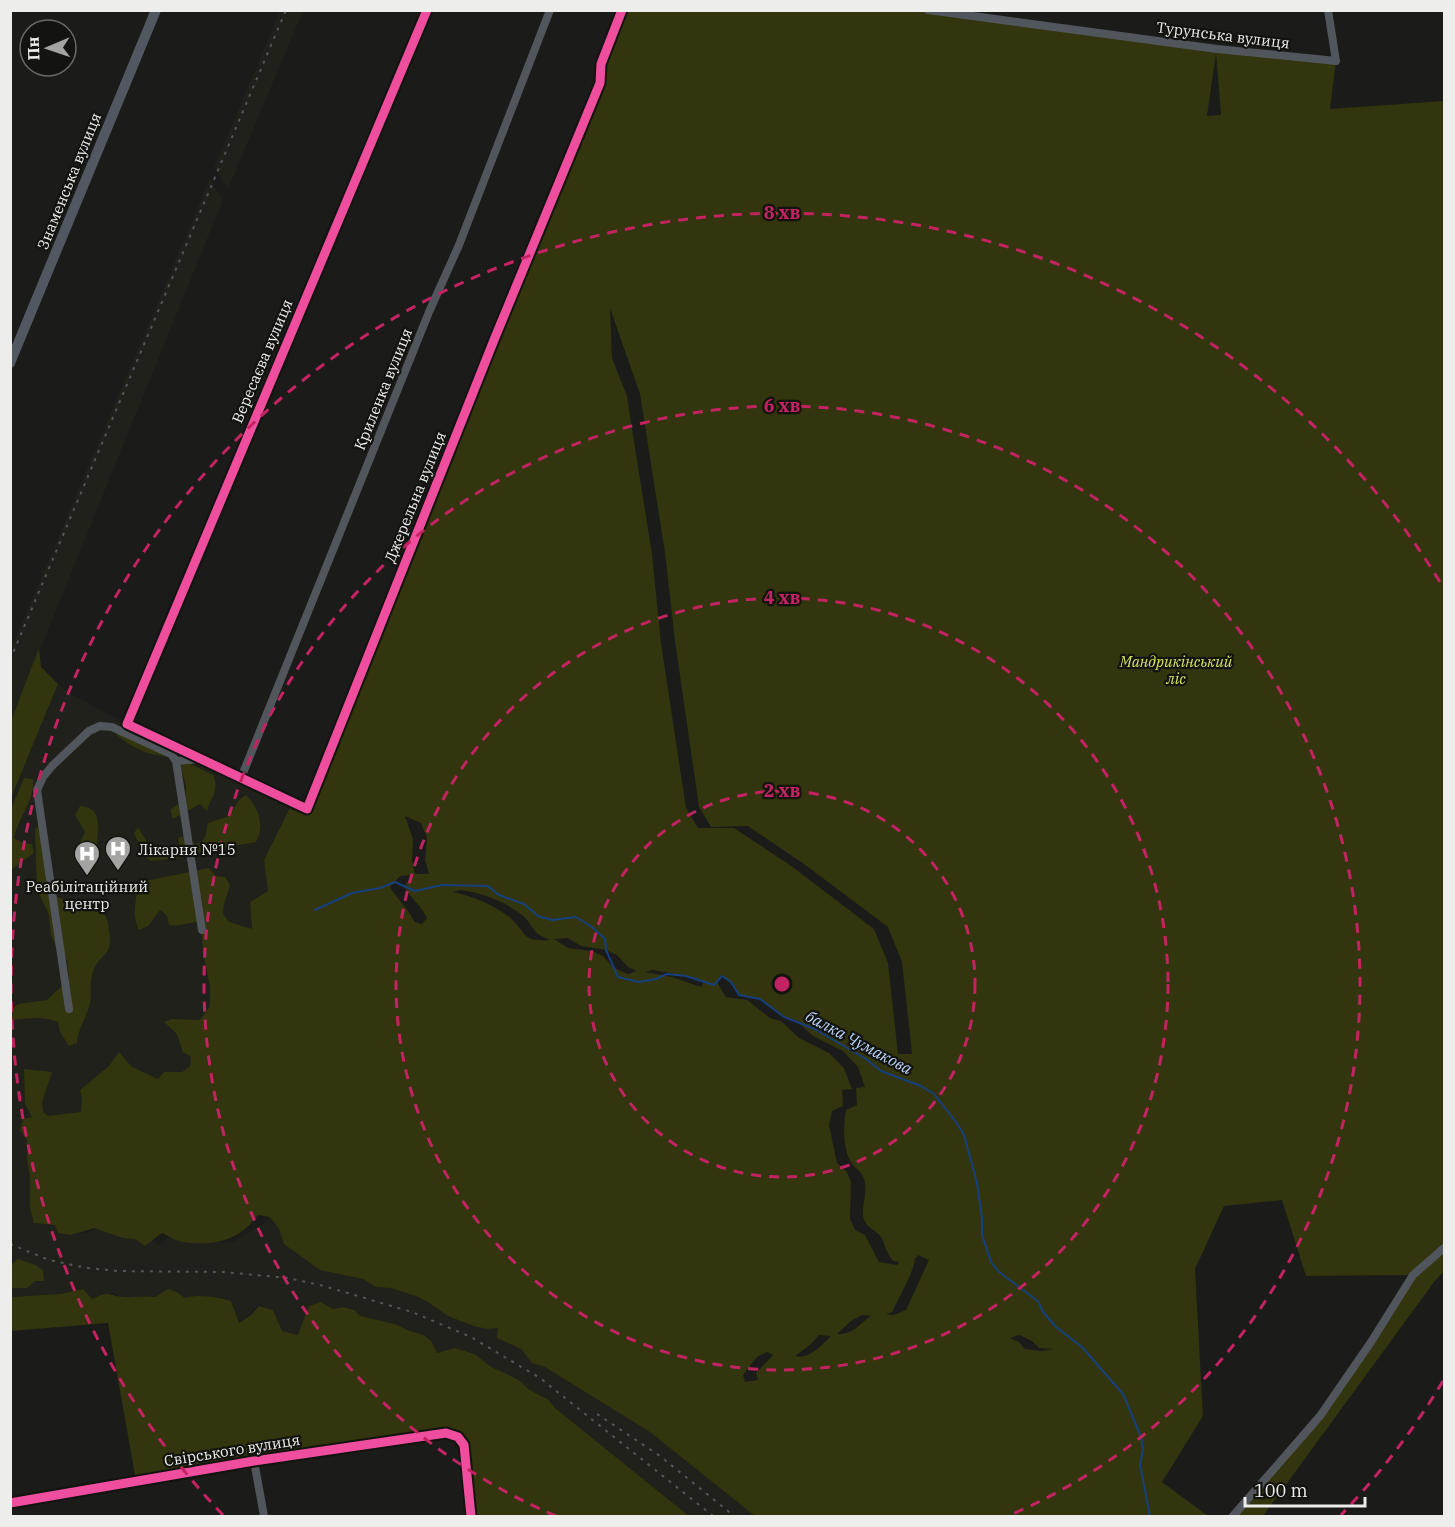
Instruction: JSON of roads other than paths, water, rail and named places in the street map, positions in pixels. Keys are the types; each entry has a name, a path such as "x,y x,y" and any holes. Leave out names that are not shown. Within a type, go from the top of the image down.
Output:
{"main road":[{"name":"Знаменська вулиця","path":"10,363 156,10"}],"street":[{"name":"Вересаєва вулиця","path":"127,724 427,10"},
{"name":"Криленка вулиця","path":"241,778 429,312 459,245 550,10"},
{"name":"Джерельна вулиця","path":"127,724 307,809 494,339 600,82 601,64 622,10"},
{"name":"Турунська вулиця","path":"928,11 1205,47 1336,61 1328,10"},
{"path":"69,1009 37,790 43,777 89,731 100,726 112,727 171,754 176,761 202,930"},
{"path":"176,761 200,759"},
{"path":"1233,1516 1320,1416 1371,1342 1413,1275 1444,1248"},
{"name":"Свірського вулиця","path":"10,1503 254,1461 446,1433 458,1437 464,1445 471,1516"},
{"path":"254,1461 264,1516"}],"waterway":[{"name":"балка Чумакова","path":"315,910 352,893 380,888 395,882 415,891 442,885 488,886 499,895 524,904 538,916 552,920 576,917 592,927 605,939 606,950 618,977 639,982 667,974 686,976 714,985 722,976 731,982 739,995 760,999 784,1017 815,1029 866,1059 881,1071 921,1086 934,1094 964,1135 977,1183 982,1235 991,1262 999,1272 1038,1301 1043,1312 1056,1327 1082,1347 1123,1394 1141,1437 1143,1449 1140,1465 1150,1516"}],"railway":[{"path":"10,660 286,10"},
{"path":"10,1244 49,1260 87,1268 118,1271 223,1272 288,1278 324,1286 412,1312 471,1337 540,1378 713,1516"},
{"path":"597,1414 660,1456 734,1516"}],"place":[{"name":"Лікарня №15","path":"118,872"},
{"name":"Реабілітаційний центр","path":"87,877"}],"park label":[{"name":"Мандрикінський ліс","path":"1176,670"}]}
